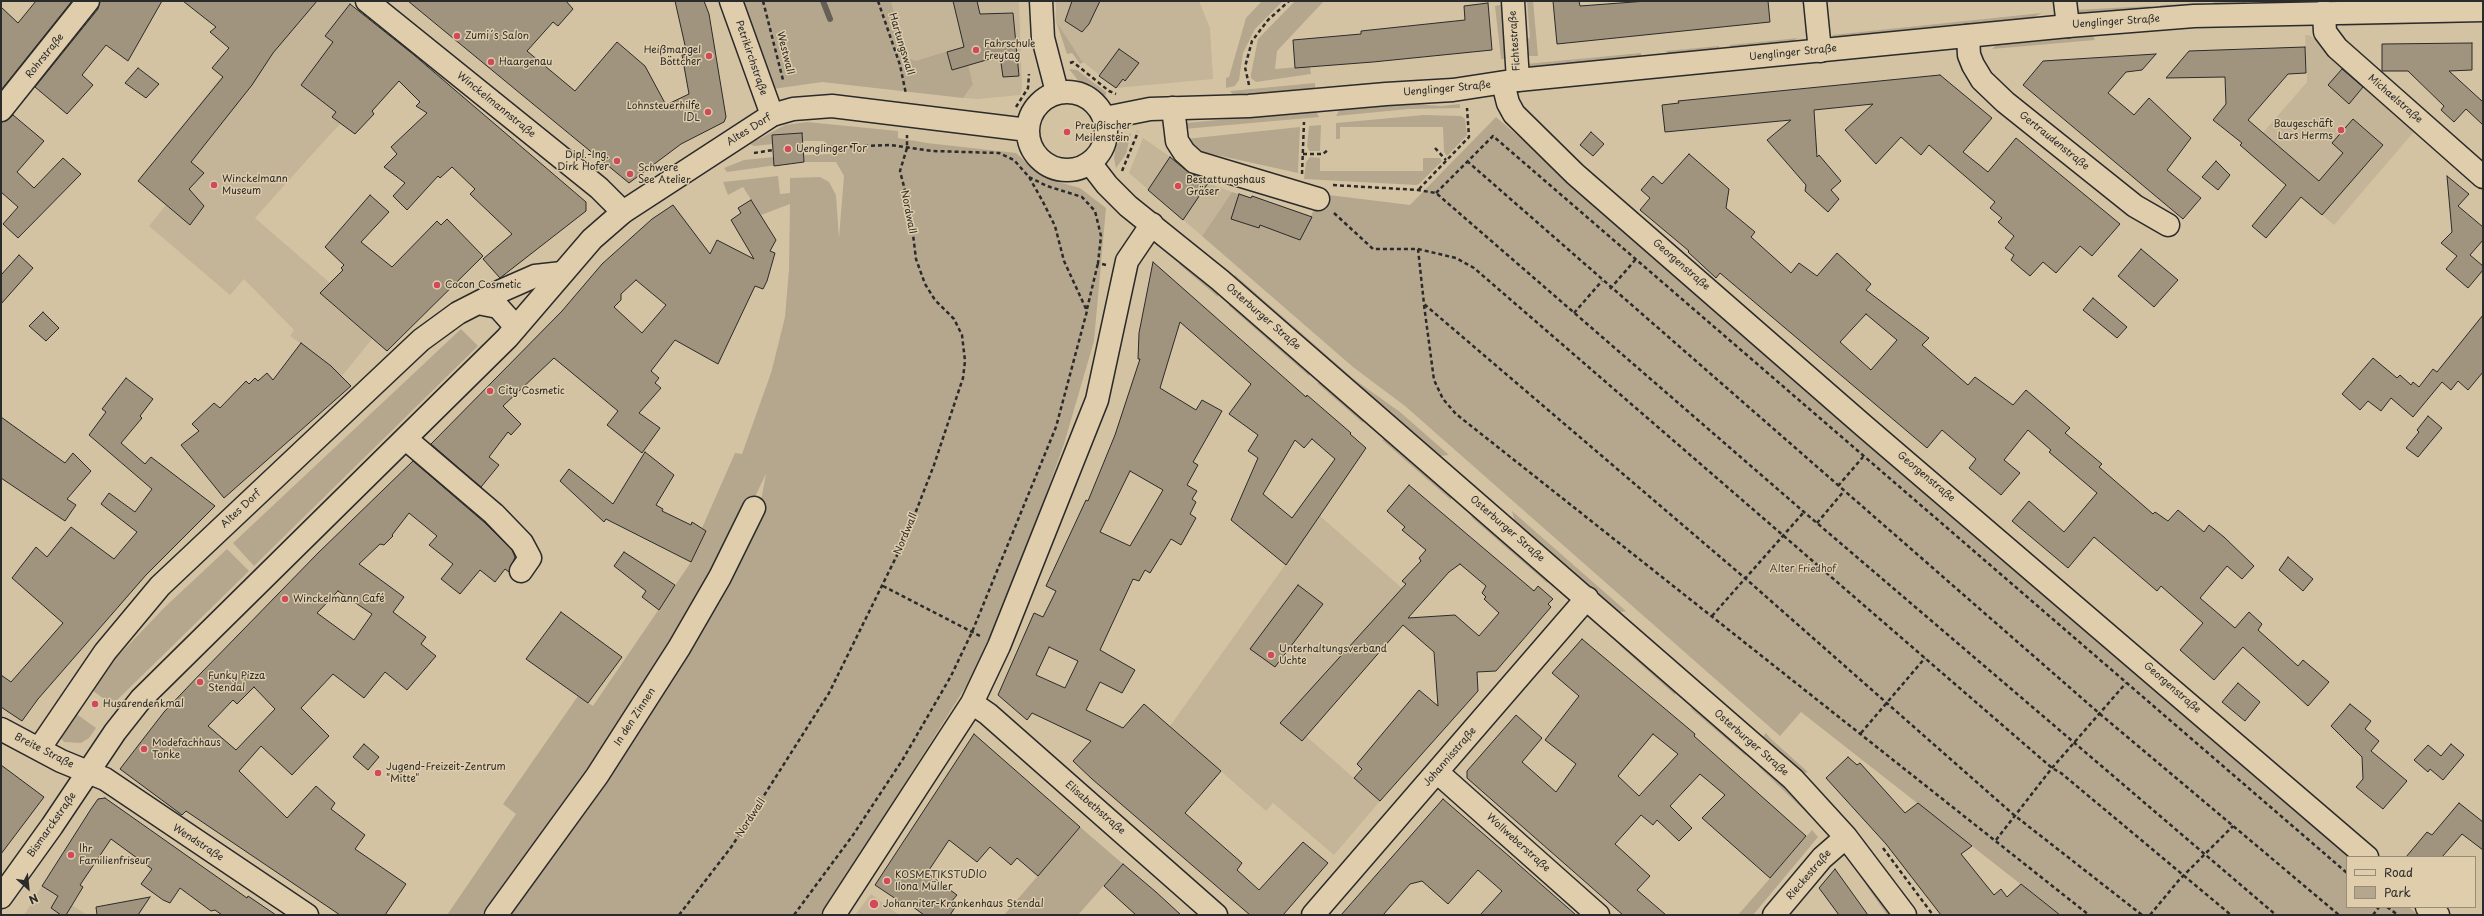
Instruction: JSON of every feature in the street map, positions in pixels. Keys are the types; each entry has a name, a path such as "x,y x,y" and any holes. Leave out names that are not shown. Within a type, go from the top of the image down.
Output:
{"street":[{"name":"Rohrstraße","path":"1,110 88,1"},
{"name":"Winckelmannstraße","path":"368,1 598,188 623,212"},
{"name":"Petrikirchstraße","path":"731,1 772,115"},
{"path":"1040,1 1043,38 1057,92"},
{"name":"Fichtestraße","path":"1511,82 1513,1"},
{"path":"1815,1 1820,51"},
{"path":"2065,1 2068,26"},
{"name":"Uenglinger Straße","path":"1105,118 1150,109 1250,106 1465,89 1511,82 1968,36 2194,16 2324,12 2346,6 2483,10"},
{"name":"Michaelstraße","path":"2324,12 2325,32 2337,48 2483,177"},
{"name":"Gertraudenstraße","path":"1968,36 1969,55 1973,65 1982,80 2000,98 2135,206 2168,225"},
{"name":"Georgenstraße","path":"1511,82 1508,103 1514,114 1575,174 1864,426 2367,856"},
{"path":"1069,91 1081,93 1099,107 1105,118 1107,130 1105,143 1099,155 1090,164 1078,169 1066,170 1054,168 1043,162 1034,153 1029,142 1028,130 1033,110 1048,96 1057,92 1069,91"},
{"name":"Altes Dorf","path":"88,772 124,720 154,684 406,439 516,327 592,239 623,212 772,115 793,109 832,106 908,117 1028,130"},
{"path":"1173,108 1177,141 1184,152 1195,162 1322,192"},
{"name":"Osterburger Straße","path":"1090,164 1112,190 1220,280 1788,774 1824,811 1846,837 1905,915"},
{"path":"834,915 972,703 999,646 1097,400 1125,270 1130,254 1152,224"},
{"name":"Altes Dorf","path":"39,749 105,652 160,586 422,340 442,322 478,303 535,276 562,273"},
{"path":"478,303 498,307 516,327"},
{"path":"406,439 494,514 522,543 530,558 521,571"},
{"name":"In den Zinnen","path":"496,915 597,776 679,648 720,577 754,508"},
{"name":"Johannisstraße","path":"1312,915 1587,598"},
{"name":"Elisabethstraße","path":"972,703 988,714 1216,915"},
{"name":"Breite Straße","path":"1,729 88,772"},
{"name":"Bismarckstraße","path":"1,897 88,772"},
{"name":"Wendstraße","path":"88,772 106,779 306,915"},
{"name":"Wollweberstraße","path":"1437,772 1598,915"},
{"name":"Rieckestraße","path":"1774,915 1822,858 1846,837"},
{"path":"2429,908 2438,915"}],"path":[{"name":"Westwall","path":"763,1 793,109"},
{"name":"Hartungswall","path":"878,1 900,65 908,117"},
{"path":"1245,67 1252,41 1268,20 1289,1"},
{"path":"1418,190 1469,137 1465,89"},
{"name":"Nordwall","path":"679,915 732,846 765,796 828,693 883,586 906,537 934,465 963,378 965,361 962,335 954,318 935,300 925,284 916,259 910,210 900,171 907,148 908,117"},
{"path":"1302,172 1304,122"},
{"path":"1436,193 1493,136 1863,457 2346,872"},
{"path":"803,148 891,145 932,151 1000,153 1014,160 1029,177 1055,226 1064,261 1087,311"},
{"path":"1302,154 1323,154 1329,148"},
{"path":"1435,148 1446,160"},
{"path":"1467,161 1610,289 2100,714 2339,915"},
{"path":"794,915 853,835 903,759 951,676 972,632 1056,427 1087,311 1098,263 1101,236 1095,211 1082,197 1064,190 1047,186 1029,177"},
{"path":"1322,192 1418,190 1436,193 1804,512 2276,915"},
{"path":"1322,192 1373,249 1418,249 1456,258 1474,268 1782,537 2052,768 2061,773 2231,915"},
{"path":"1418,249 1434,380 1443,399 1456,414 2089,915"},
{"path":"1610,289 1636,259"},
{"path":"1098,263 1125,270"},
{"path":"1574,313 1602,281"},
{"path":"1424,304 1746,579 2014,815 2142,915"},
{"path":"1838,486 1863,457"},
{"path":"1817,523 1844,491"},
{"path":"1712,616 1804,512"},
{"path":"883,586 999,646"},
{"path":"1860,733 1925,658"},
{"path":"1996,840 2052,768 2075,744 2126,683"},
{"path":"2150,915 2179,880 2186,876 2207,855 2233,826"},
{"path":"2388,908 2398,915"}],"shaded area":[{"name":"Winckelmann Museum","path":"282,1 347,1 410,51 325,140 255,218 330,283 321,293 372,339 342,376 331,366 290,336 294,330 244,279 230,295 149,226 166,205 138,181"},
{"path":"891,1 1019,1 1022,88 1020,95 978,99 963,98 973,83 964,46 915,61 906,56"},
{"path":"1056,1 1199,1 1210,28 1213,79 1116,88 1082,61 1056,21"},
{"name":"Baugeschäft Lars Herms","path":"2305,35 2309,35 2325,46 2418,127 2334,225 2247,151 2307,82"},
{"path":"1143,138 1208,183 1232,192 1202,236 1129,173"},
{"path":"1320,516 1420,604 1306,736 1380,801 1334,855 1273,803 1266,811 1170,726"},
{"path":"42,886 58,896 87,915 24,915"},
{"name":"Johanniter-Krankenhaus Stendal","path":"871,894 899,915 855,915"}],"green space":[{"path":"737,1 891,1 906,56 915,61 964,46 973,84 963,98 822,82 773,89"},
{"path":"1262,1 1283,1 1255,29 1243,53 1239,80 1235,86 1226,88 1226,78 1229,77 1246,18"},
{"path":"1295,1 1324,1 1277,51 1275,69 1310,66 1311,74 1256,82 1251,78 1251,74 1258,39"},
{"path":"1527,1 1533,1 1538,56 1527,56 1525,39 1530,38"},
{"path":"2246,1 2245,5 2214,5 2213,2"},
{"path":"2276,1 2322,1 2277,3"},
{"path":"2202,3 2200,6 2163,9 2160,5"},
{"path":"1504,4 1506,59 1501,59 1495,6"},
{"path":"2151,6 2148,10 2082,14 2074,10"},
{"path":"2042,13 2029,19 1835,38 1832,35"},
{"path":"2462,20 2462,23 2341,26 2348,23"},
{"path":"1056,21 1084,62 1080,64 1072,53 1067,54"},
{"path":"2093,36 2095,40 1992,49 1997,44"},
{"path":"1798,38 1791,43 1732,50 1730,48 1730,45"},
{"path":"1719,46 1719,49 1668,54 1666,51"},
{"path":"1641,53 1641,56 1636,59 1529,70 1526,64"},
{"path":"1069,69 1077,70 1106,92 1106,96 1081,84"},
{"path":"1315,83 1315,90 1247,96 1233,95 1230,91"},
{"path":"1400,103 1441,106 1460,104 1460,108 1409,109 1336,116 1340,109"},
{"path":"1316,111 1319,117 1184,129 1186,123"},
{"path":"1424,115 1461,116 1465,119 1467,135 1447,156 1444,152 1443,127 1340,127 1340,139 1336,139 1336,123"},
{"name":"Alter Friedhof","path":"1496,117 2350,856 2346,856 2346,908 2410,908 2418,915 2060,915 1801,712 1780,736 1405,406 1353,367 1202,236 1232,192 1251,198 1252,196 1311,216 1321,194 1410,205"},
{"path":"807,122 898,131 898,138 927,143 1016,153 1044,178 1080,188 1106,208 1094,341 1064,444 992,645 822,915 508,915 759,511 766,474 743,521 656,670 490,915 447,915 516,814 503,804 578,696 593,706 691,562 706,531 702,528 735,453 742,454 771,373 785,317 789,269 790,204 761,215 743,187 728,195 723,182 778,176 780,194 790,193 790,178 820,177 829,182 836,195 839,238 844,176 836,162 804,162 803,155 831,154 824,141 802,141 801,133 772,135 773,144 754,146 750,144 785,125"},
{"path":"1321,125 1320,151 1309,151 1307,146 1309,126"},
{"path":"1300,127 1298,173 1194,150 1185,139"},
{"path":"1131,133 1126,154 1116,168 1114,158 1116,145"},
{"path":"774,157 777,165 727,172 724,168 744,160"},
{"path":"1310,157 1320,158 1320,171 1423,171 1423,158 1440,158 1442,161 1419,184 1416,185 1304,179 1306,162"},
{"path":"1178,260 1218,293 1218,297 1180,265"},
{"path":"1235,275 1355,380 1400,412 1449,455 1439,456 1233,277"},
{"path":"1228,305 1233,305 1309,370 1309,376"},
{"path":"461,329 478,346 254,566 233,543"},
{"path":"1322,382 1362,416 1363,423 1317,383"},
{"path":"1387,438 1451,494 1451,500 1382,440"},
{"path":"1512,511 1626,611 1618,613 1515,522"},
{"path":"1476,516 1550,580 1547,583 1471,517"},
{"path":"227,549 249,571 112,705 88,687 165,607"},
{"path":"1621,643 1675,690 1675,695 1619,645"},
{"path":"1690,708 1696,708 1745,750 1746,756"},
{"path":"71,710 96,728 89,738 81,743 64,742 59,736"},
{"path":"1766,733 1808,772 1802,774 1762,738"},
{"path":"1758,766 1763,766 1812,812 1809,815"},
{"path":"1080,827 1123,864 1078,915 1004,915"},
{"path":"1812,830 1818,837 1753,915 1738,915"},
{"path":"1865,876 1893,915 1887,915 1868,888 1863,879"}],"building":[{"path":"36,1 72,1 1,90 1,7 18,23"},
{"path":"100,1 162,1 128,61 106,45 82,75 93,85 67,114 35,87 98,9"},
{"path":"183,1 317,1 273,53 252,85 191,162 204,173 189,189 204,206 190,225 138,181 223,77 212,68 229,48 210,32 216,27"},
{"path":"408,1 566,1 573,9 558,26 553,22 527,51 575,91 617,42 645,66 666,105 689,94 682,55 687,54 675,1 704,1 709,14 726,117 724,122 681,144 629,183"},
{"path":"953,1 977,1 980,14 1013,13 1019,76 1003,77 1000,56 952,70 947,52 964,47"},
{"path":"1072,1 1100,1 1089,24 1082,32 1065,21"},
{"path":"1553,1 1579,1 1580,6 1647,1 1768,1 1770,22 1557,44"},
{"path":"1488,3 1492,50 1295,68 1293,40 1361,34 1361,31 1465,20 1464,6"},
{"path":"350,4 414,55 586,202 586,211 500,278 483,259 512,234 470,194 475,189 452,167 440,178 438,176 407,210 393,196 405,183 384,167 397,154 391,147 427,113 416,106 420,102 399,81 372,111 374,114 355,134 332,117 336,112 301,85 333,42 325,36"},
{"path":"2472,43 2472,70 2449,71 2483,102 2483,125 2466,109 2454,122 2441,110 2444,106 2408,71 2382,71 2382,44"},
{"path":"2305,47 2306,73 2288,74 2248,120 2319,181 2343,153 2332,143 2353,119 2383,145 2322,215 2301,197 2266,238 2252,226 2286,185 2240,145 2242,143 2213,120 2226,104 2225,77 2166,78 2189,51"},
{"path":"1119,49 1139,63 1125,81 1123,79 1116,88 1099,76"},
{"path":"2156,54 2142,70 2126,72 2108,93 2134,115 2149,98 2191,138 2167,170 2201,198 2183,219 2023,85 2043,61"},
{"path":"138,68 159,84 146,98 125,83"},
{"path":"2342,69 2363,87 2349,104 2328,85"},
{"path":"1940,75 1992,118 1963,152 1988,172 2016,138 2120,224 2092,256 2080,246 2056,273 2043,262 2030,276 2011,260 2014,255 2005,248 2014,236 1998,222 2002,218 1990,208 1995,202 1929,145 1921,155 1901,137 1876,164 1845,130 1873,104 1814,110 1817,157 1819,155 1841,181 1831,190 1839,199 1828,212 1805,191 1806,185 1767,140 1791,120 1665,132 1662,105 1679,103 1678,101"},
{"path":"13,115 44,141 17,172 34,188 63,158 81,174 18,238 3,224 18,207 1,192 1,122 6,121"},
{"path":"1591,132 1604,144 1593,156 1580,145"},
{"name":"Uenglinger Tor","path":"802,133 804,162 774,166 772,135"},
{"path":"1689,154 1729,189 1726,208 1755,232 1751,237 1791,273 1799,263 1817,276 1837,253 1871,284 1866,290 1929,338 1922,345 1968,385 1975,377 2013,405 2026,390 2070,428 2065,433 2102,464 2099,467 2153,514 2155,512 2168,521 2178,510 2204,532 2209,525 2224,537 2254,566 2242,579 2227,566 2200,598 2235,628 2249,612 2262,624 2258,630 2298,666 2303,660 2329,682 2308,706 2243,647 2214,680 2180,650 2203,623 2161,586 2157,591 2094,537 2068,568 2012,521 2029,501 2064,532 2097,493 2049,452 2051,450 2028,430 2004,460 2020,473 2001,495 1969,468 1976,459 1942,430 1927,448 1720,273 1716,278 1688,252 1689,251 1640,210 1650,198 1641,190 1653,176 1662,184","holes":["1866,314 1897,340 1871,370 1840,342"]},
{"name":"Bestattungshaus Gräser","path":"1170,157 1187,171 1208,183 1183,220 1148,190"},
{"path":"2216,161 2230,175 2218,190 2202,177"},
{"path":"2447,176 2469,194 2458,206 2483,227 2483,240 2470,255 2483,266 2483,270 2468,288 2446,269 2457,256 2441,243 2452,232"},
{"path":"1239,194 1251,198 1252,196 1312,217 1300,240 1260,225 1259,228 1231,219"},
{"path":"370,195 389,212 361,242 392,267 437,221 441,225 447,219 483,256 387,351 320,293 343,270 341,268 344,265 325,247"},
{"path":"751,200 776,240 770,251 775,253 767,281 763,289 755,286 718,364 675,340 651,371 659,378 655,383 661,388 639,413 660,428 642,453 607,425 618,411 554,358 503,406 521,424 511,435 508,432 489,457 499,465 481,487 431,444 562,311 602,264 652,219 673,205 710,254 717,240 754,259 731,220 741,213 738,208","holes":["636,280 666,305 642,333 614,307 621,300 621,294"]},
{"path":"2141,249 2178,280 2154,307 2118,276"},
{"path":"19,255 33,268 1,304 1,275"},
{"path":"1153,262 1306,397 1307,395 1351,433 1350,434 1366,448 1286,565 1231,520 1258,458 1248,451 1258,435 1229,414 1251,384 1180,322 1160,388 1196,410 1202,400 1222,411 1193,462 1198,465 1187,485 1197,491 1192,499 1196,502 1190,514 1196,518 1181,545 1171,539 1150,573 1145,570 1139,581 1133,579 1100,650 1135,670 1122,693 1100,682 1086,710 1123,728 1144,704 1221,771 1185,813 1242,863 1237,870 1259,890 1303,842 1328,863 1283,915 1250,915 1092,779 1073,761 1091,741 1032,713 1027,720 998,695 1034,613 1043,617 1056,591 1046,586 1086,500 1088,501 1115,435 1140,359 1138,359 1139,333","holes":["1312,439 1335,459 1292,518 1263,494 1295,440 1304,448","1130,471 1163,490 1130,546 1100,532","1049,647 1078,661 1065,688 1036,675"]},
{"path":"2093,298 2127,327 2117,338 2083,310"},
{"path":"43,312 59,328 46,341 29,326"},
{"path":"2483,315 2483,372 2468,390 2458,381 2451,390 2442,382 2413,417 2391,398 2381,411 2368,401 2360,410 2342,394 2373,358 2397,378 2400,375 2411,385 2413,382 2419,387 2433,369 2437,372"},
{"path":"301,343 331,366 351,386 224,498 181,445 199,431 192,424 214,403 220,408 246,381 249,384 255,378 258,381 267,373 273,380"},
{"path":"126,378 153,399 140,416 142,418 121,443 145,464 151,457 215,506 146,575 38,699 22,721 1,707 1,675 11,682 63,623 12,578 36,547 47,557 71,527 114,559 137,532 101,504 109,493 135,512 152,489 89,435 106,412 102,409"},
{"path":"2428,416 2442,428 2418,457 2406,448 2419,432 2417,430"},
{"path":"1,417 65,463 73,453 91,471 67,499 76,505 65,521 1,478"},
{"path":"645,452 674,475 656,505 663,509 662,511 691,525 692,522 706,531 691,562 606,519 604,522 560,481 569,469 613,504"},
{"path":"413,461 485,523 512,550 515,557 509,572 505,569 495,582 480,570 460,594 441,579 453,564 429,545 437,536 409,513 392,535 393,536 384,545 380,544 359,564 404,597 393,612 426,637 421,644 436,656 407,690 385,672 364,698 333,674 301,708 329,736 292,775 261,746 239,771 287,818 316,786 335,803 331,809 365,835 355,849 406,884 385,915 340,915 186,811 182,815 120,769 164,712 318,553","holes":["338,591 372,614 354,640 317,613","254,687 275,709 236,750 208,726 233,700 237,704"]},
{"path":"1409,485 1534,591 1538,586 1553,599 1548,604 1551,607 1496,671 1477,672 1478,691 1380,801 1354,778 1362,769 1357,764 1419,690 1438,706 1434,652 1403,625 1302,741 1280,723 1406,584 1402,581 1421,561 1419,558 1426,550 1402,530 1405,527 1387,511","holes":["1460,564 1486,586 1482,593 1486,597 1484,599 1499,613 1479,636 1455,615 1408,618 1449,572"]},
{"path":"624,552 675,585 659,610 642,597 646,591 614,566"},
{"path":"2288,557 2313,579 2303,591 2279,570"},
{"path":"1298,585 1323,604 1275,667 1250,649"},
{"path":"561,612 622,657 588,703 526,659"},
{"path":"1582,639 1695,734 1694,736 1806,836 1770,878 1702,818 1725,795 1700,774 1670,806 1692,828 1679,841 1657,820 1653,825 1641,815 1615,844 1650,876 1637,890 1666,915 1623,915 1467,778 1467,771 1516,715 1542,738 1522,762 1556,792 1576,764 1545,740 1579,696 1552,673","holes":["1653,734 1678,754 1639,796 1618,776"]},
{"path":"2238,683 2260,702 2245,721 2222,702"},
{"path":"2350,704 2371,721 2365,729 2379,741 2371,751 2407,781 2383,809 2356,787 2363,779 2362,757 2331,726"},
{"path":"974,734 1080,827 1038,876 1017,858 1011,865 990,847 977,862 949,840 927,873 957,895 951,902 956,906 950,915 924,915 905,901 902,903 875,885"},
{"path":"364,744 379,757 368,770 353,757"},
{"path":"2451,744 2464,755 2443,780 2430,769 2428,772 2414,760 2428,745 2441,756"},
{"path":"1848,757 1857,765 1860,763 1905,813 1918,803 1972,846 1961,854 1994,895 2001,889 2007,897 2021,884 2060,915 1941,915 1886,844 1826,778"},
{"path":"1,765 44,797 1,854"},
{"path":"105,798 247,898 248,896 276,915 222,915 215,910 211,911 180,888 170,903 163,900 141,884 152,869 111,839 80,885 83,887 66,915 61,915 51,908 58,896 42,886 98,799"},
{"path":"1443,799 1576,915 1480,915 1502,891 1478,870 1448,904 1422,881 1410,884 1383,915 1341,915"},
{"path":"2459,803 2483,822 2483,850 2462,834 2443,856 2407,856 2427,832 2432,835"},
{"path":"1123,864 1181,915 1136,915 1104,886"},
{"path":"1835,869 1868,915 1839,915 1819,888"},
{"path":"150,897 138,915 97,915 96,907"}],"waterway":[{"path":"823,1 830,19"}],"place":[{"name":"Zumi´s Salon","path":"457,36"},
{"name":"Fahrschule Freytag","path":"976,50"},
{"name":"Heißmangel Böttcher","path":"709,56"},
{"name":"Haargenau","path":"491,62"},
{"name":"Lohnsteuerhilfe IDL","path":"708,112"},
{"name":"Baugeschäft Lars Herms","path":"2341,130"},
{"name":"Preußischer Meilenstein","path":"1067,132"},
{"name":"Uenglinger Tor","path":"788,149"},
{"name":"Dipl.-Ing. Dirk Hofer","path":"617,161"},
{"name":"Schwere See Atelier","path":"630,174"},
{"name":"Winckelmann Museum","path":"214,185"},
{"name":"Bestattungshaus Gräser","path":"1178,186"},
{"name":"Cocon Cosmetic","path":"437,285"},
{"name":"City Cosmetic","path":"490,391"},
{"name":"Winckelmann Café","path":"285,599"},
{"name":"Unterhaltungsverband Uchte","path":"1271,655"},
{"name":"Funky Pizza Stendal","path":"200,682"},
{"name":"Husarendenkmal","path":"95,704"},
{"name":"Modefachhaus Tonke","path":"144,749"},
{"name":"Jugend-Freizeit-Zentrum \"Mitte\"","path":"378,773"},
{"name":"Ihr Familienfriseur","path":"71,855"},
{"name":"KOSMETIKSTUDIO Ilona Müller","path":"887,881"},
{"name":"Johanniter-Krankenhaus Stendal","path":"874,904"}]}
